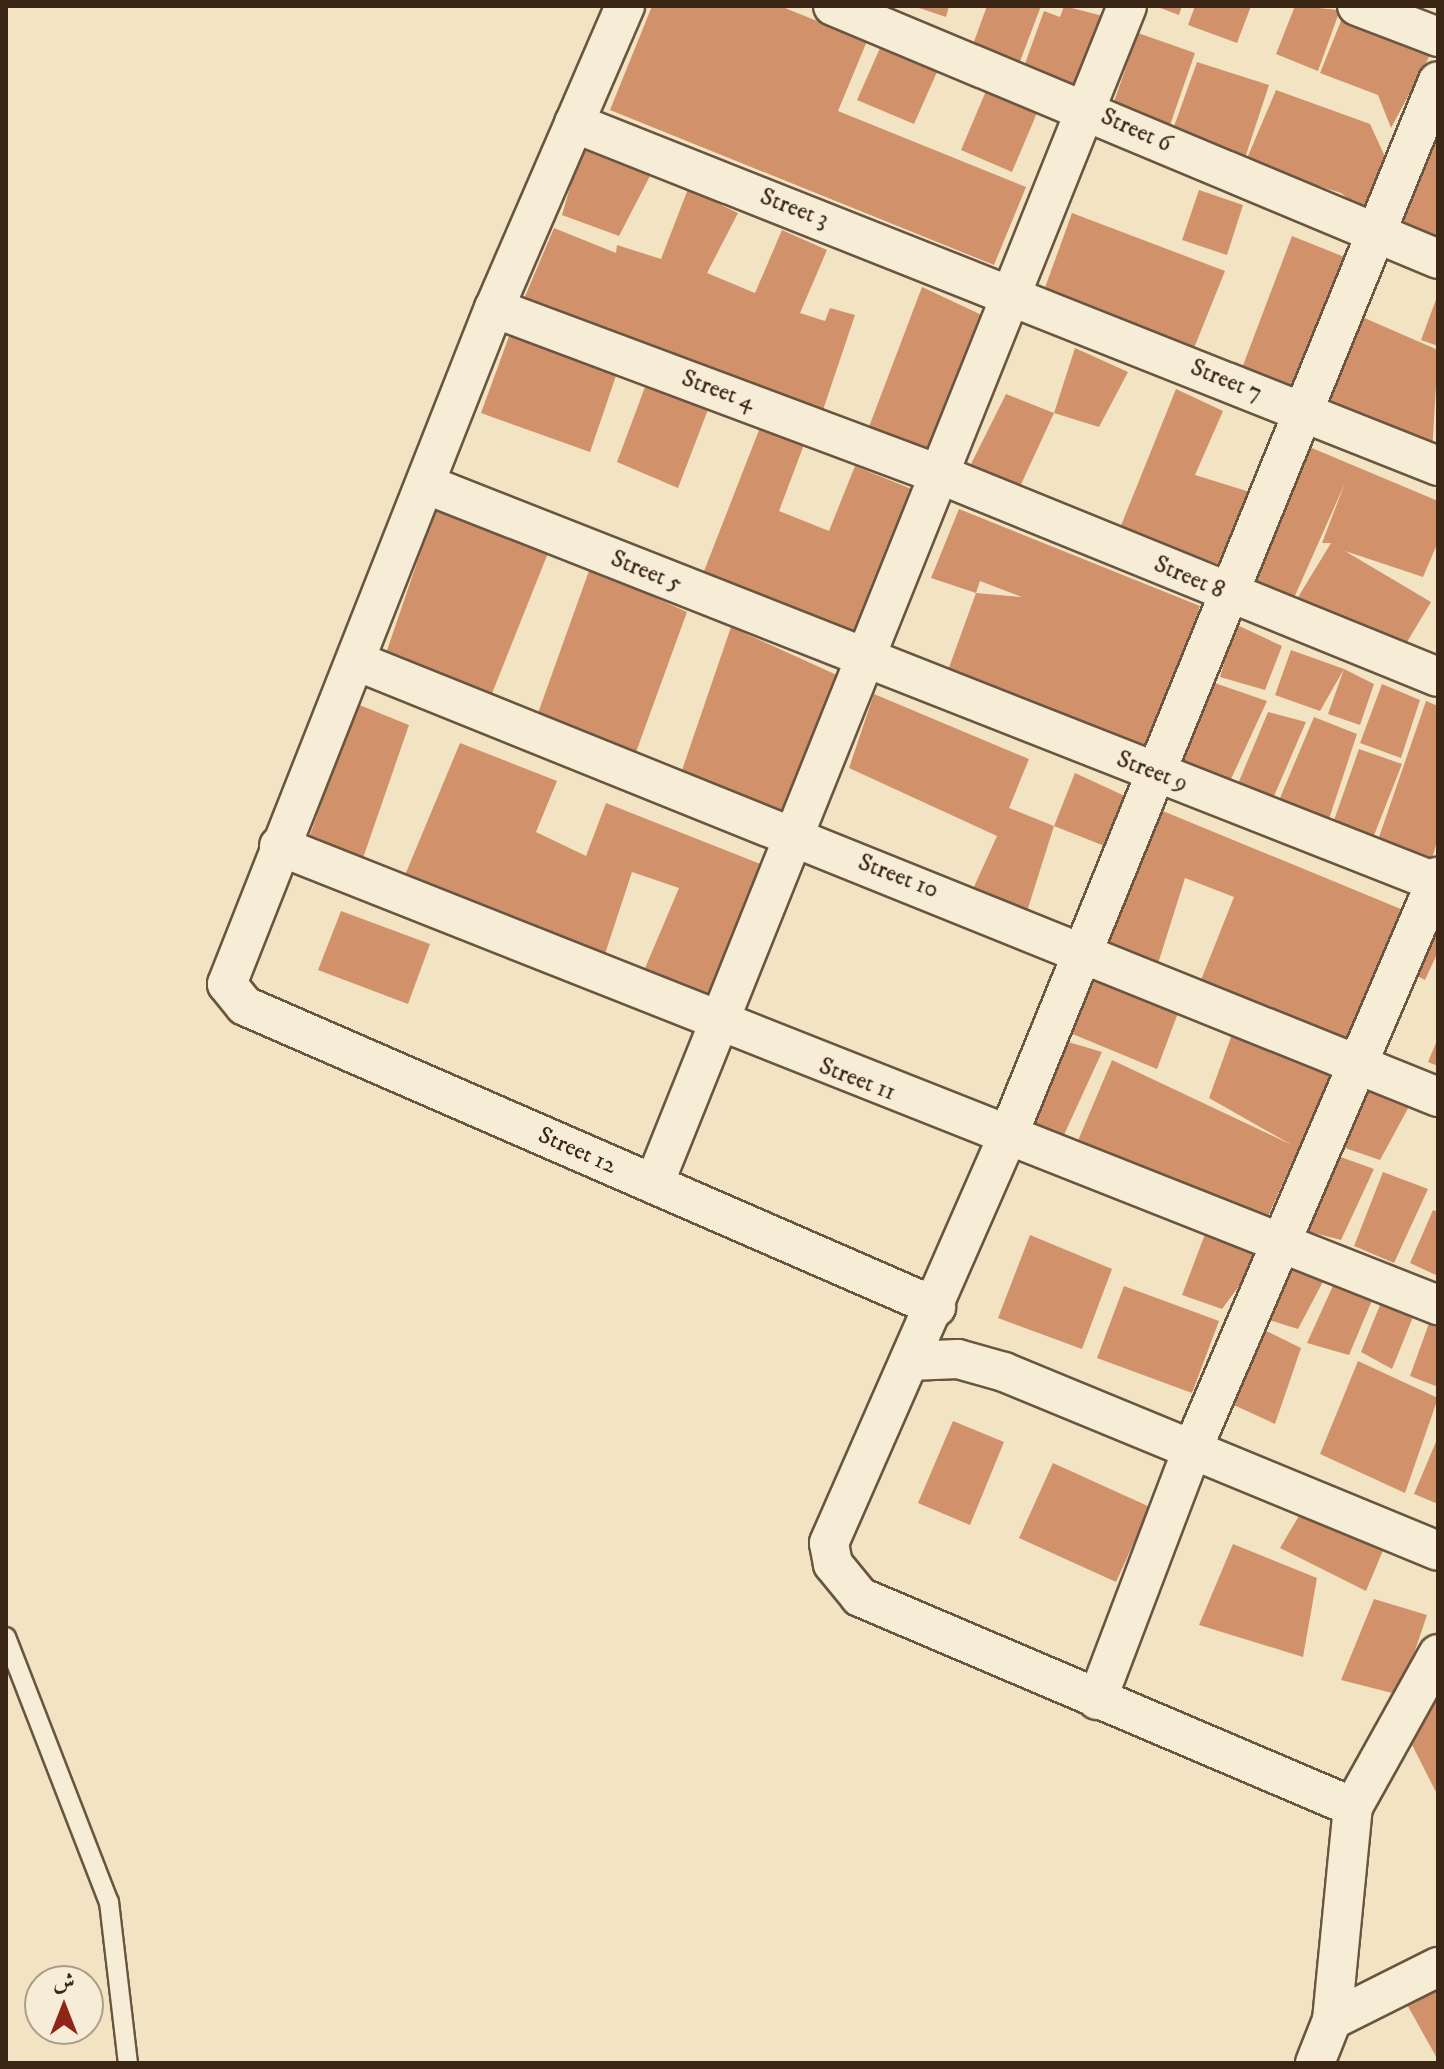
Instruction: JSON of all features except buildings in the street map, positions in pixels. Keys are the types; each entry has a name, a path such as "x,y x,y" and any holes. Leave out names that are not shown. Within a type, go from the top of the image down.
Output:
{"street":[{"path":"279,846 356,661 494,308 625,6"},
{"name":"Street 6","path":"833,6 1087,109 1373,234 1438,259"},
{"path":"654,1184 796,838 1127,6"},
{"path":"1357,6 1438,37"},
{"path":"1353,1807 860,1597 833,1564 832,1522 936,1307 1007,1138 1079,948 1438,81"},
{"name":"Street 3","path":"574,123 1013,296"},
{"name":"Street 7","path":"1013,296 1438,466"},
{"name":"Street 4","path":"494,308 941,475"},
{"name":"Street 8","path":"941,475 1438,677"},
{"name":"Street 5","path":"425,484 866,661"},
{"name":"Street 10","path":"356,661 1079,948 1438,1097"},
{"name":"Street 9","path":"866,661 1437,881"},
{"name":"Street 12","path":"279,846 227,984 245,1006 936,1307"},
{"name":"Street 11","path":"279,846 719,1026 1280,1240 1438,1305"},
{"path":"1097,1700 1192,1450 1437,881"},
{"path":"910,1361 958,1359 1004,1372 1438,1551"},
{"path":"1326,2048 1353,1807 1438,1654"},
{"path":"1326,2048 1438,1967"}],"lane":[{"path":"6,1637 109,1902 128,2063"}]}
